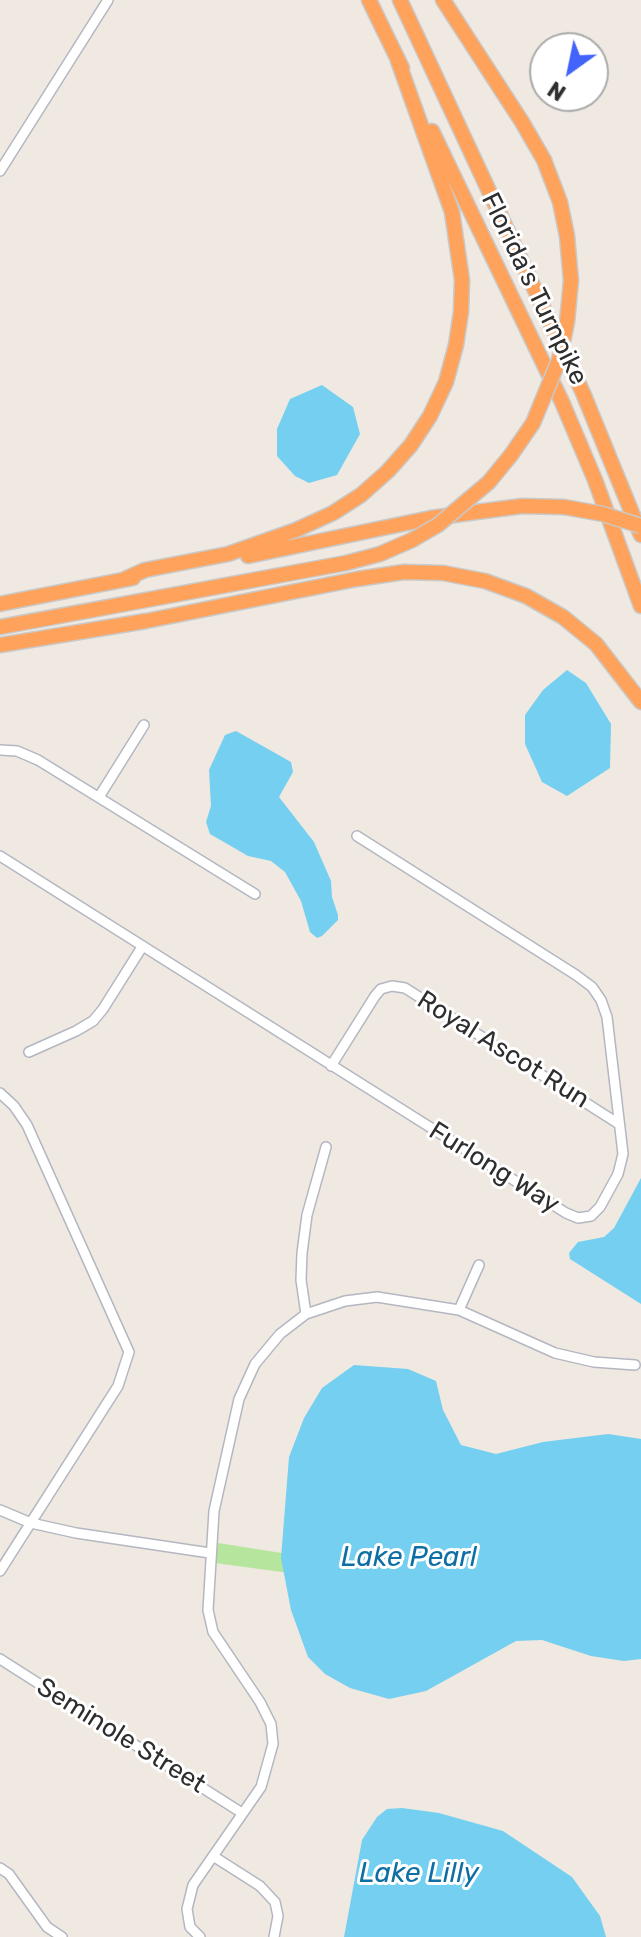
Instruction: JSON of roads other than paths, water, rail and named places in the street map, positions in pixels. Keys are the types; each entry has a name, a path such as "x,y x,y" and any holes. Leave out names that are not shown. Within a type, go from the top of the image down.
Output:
{"highway":[{"name":"Florida's Turnpike","path":"369,0 562,402 595,480 641,606"},
{"name":"Florida's Turnpike","path":"400,0 583,393 641,535"},
{"path":"0,627 346,563 380,554 412,540 451,515 489,482 511,455 533,423 559,360 571,281 567,236 560,202 544,160 443,0"},
{"path":"125,579 145,570 243,550 333,513 361,495 388,471 411,445 430,416 446,382 456,345 462,280 452,212 398,61"},
{"path":"0,604 431,518 522,506 564,507 603,514 641,526"},
{"path":"0,645 146,621 357,579 404,572 443,573 485,581 526,596 563,617 596,644 641,702"}],"street":[{"path":"0,171 108,0"},
{"path":"99,797 144,725"},
{"path":"0,750 17,751 38,760 255,894"},
{"name":"Furlong Way","path":"0,856 566,1213 578,1218 591,1216 600,1207 618,1174 623,1154 607,1017 601,1000 592,987 357,836"},
{"path":"29,1052 93,1021 142,947"},
{"name":"Royal Ascot Run","path":"331,1066 381,989 392,986 405,988 619,1124"},
{"path":"0,1093 27,1125 129,1352 118,1386 0,1571"},
{"path":"306,1314 301,1280 302,1253 307,1215 326,1147"},
{"path":"459,1310 479,1265"},
{"path":"200,1937 190,1927 187,1909 193,1885 261,1787 273,1744 271,1724 260,1702 213,1632 208,1610 214,1511 239,1399 255,1364 280,1334 306,1314 345,1301 377,1297 459,1310 555,1353 594,1362 635,1365"},
{"path":"0,1510 31,1523 76,1533 210,1553"},
{"name":"Seminole Street","path":"0,1659 242,1813"},
{"path":"213,1856 260,1886 275,1902 278,1916 274,1937"},
{"path":"0,1868 9,1874 47,1927 62,1937"}],"water":[{"path":"322,385 353,407 360,434 337,475 309,483 295,476 277,456 277,429 290,399"},
{"path":"567,670 586,683 611,724 610,768 567,796 542,782 525,744 525,715 543,690"},
{"path":"236,731 291,762 293,772 279,797 314,842 331,881 338,915 338,920 322,936 317,938 310,932 301,901 285,872 271,861 248,856 210,834 206,822 211,806 209,770 225,735"},
{"path":"641,1178 641,1304 570,1259 569,1253 578,1242 604,1237 614,1228"},
{"name":"Lake Pearl","path":"354,1365 408,1369 436,1381 443,1410 461,1445 496,1454 543,1442 608,1434 641,1439 641,1659 624,1661 591,1656 542,1640 516,1641 426,1691 389,1699 350,1688 325,1674 308,1657 291,1610 281,1558 289,1457 304,1418 322,1388"},
{"name":"Lake Lilly","path":"387,1809 439,1813 503,1831 572,1877 600,1916 606,1937 344,1937 362,1840 377,1817"}]}
